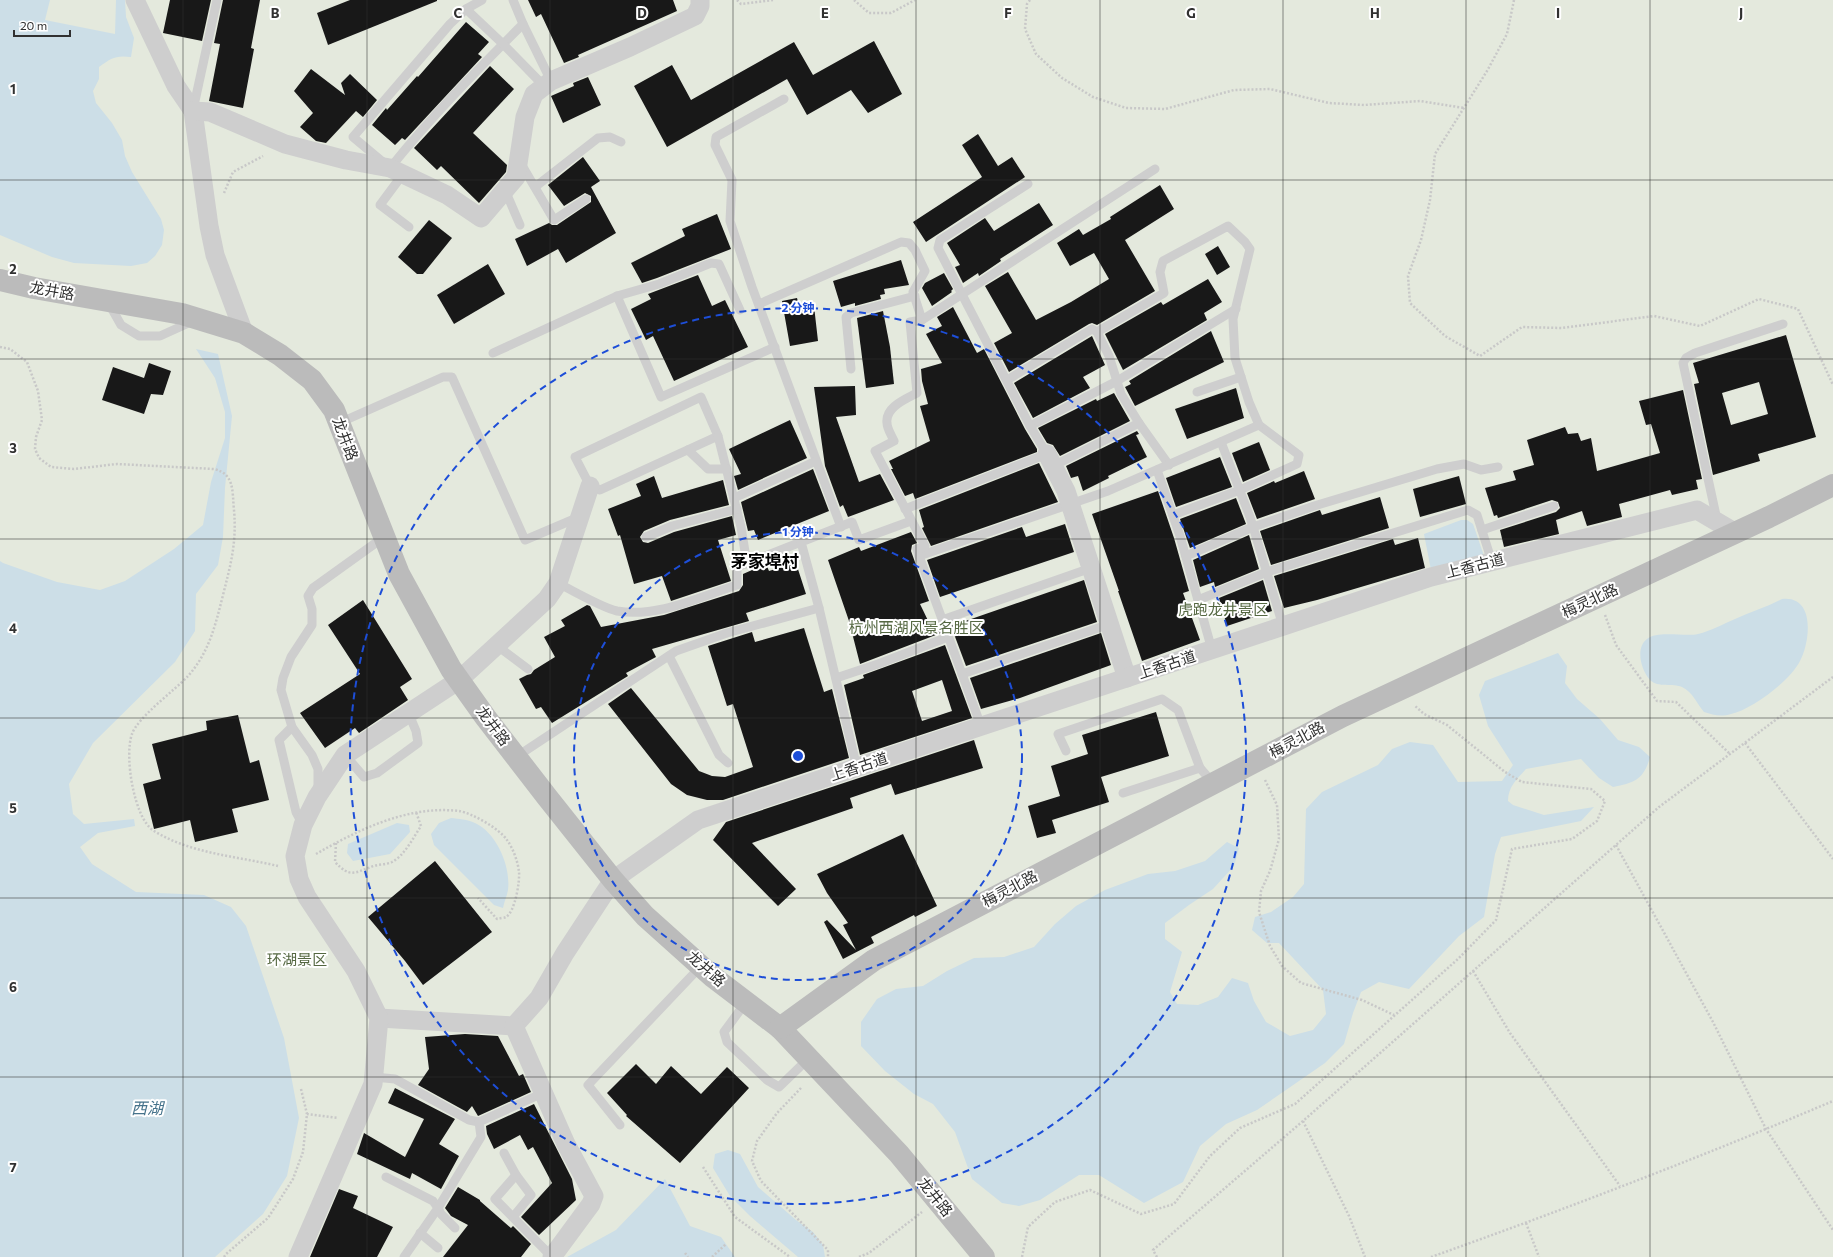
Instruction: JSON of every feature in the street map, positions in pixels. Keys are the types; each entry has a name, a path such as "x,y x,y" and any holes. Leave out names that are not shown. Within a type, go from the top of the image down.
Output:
{"street":[{"path":"135,0 176,86 193,111 209,226 216,255 244,332"},
{"path":"193,111 210,112 284,144 396,171 447,195 481,218 516,177 525,117 534,94 547,84 695,16 700,6 700,0"},
{"name":"龙井路","path":"0,280 34,288 182,314 244,332 280,355 312,380 334,410 400,574 451,669 516,757 613,880 645,916 701,966 780,1028 900,1154 984,1257"},
{"path":"1050,460 1066,490 1071,504 1127,678"},
{"name":"梅灵北路","path":"780,1028 874,960 1206,775 1256,761 1343,716 1736,533 1833,485"},
{"path":"298,1257 373,1084 379,1018 356,970 307,897 299,879 296,863 303,825 318,797 345,755 408,712 459,680 547,599 558,583 590,486"},
{"name":"上香古道","path":"613,880 698,820 1431,577 1697,510 1736,533"},
{"path":"514,1026 539,998 565,953 613,880"},
{"path":"379,1018 514,1026"},
{"path":"514,1026 566,1144 594,1196 591,1204 552,1257"}],"lane":[{"path":"193,111 216,0"},
{"path":"396,171 352,137 450,24 466,9 482,0"},
{"path":"513,0 547,84"},
{"path":"466,9 547,84"},
{"path":"409,227 380,205 414,138 466,80 524,24"},
{"path":"784,99 716,137 715,145 732,180 730,221 774,348 841,527"},
{"path":"535,188 598,138 610,137 621,142"},
{"path":"518,160 554,220 586,199"},
{"path":"981,726 919,556 917,549 925,546 875,451 894,441 887,423 889,413 897,405 917,393 910,322 922,320 1155,169"},
{"path":"1028,184 940,240 938,248 1030,426 1050,460"},
{"path":"505,190 520,225"},
{"path":"1097,332 1164,293 1160,272 1163,261 1228,226 1245,242 1250,249 1233,319 1235,358 1259,425 1300,455 1297,464 1240,490 1173,515"},
{"path":"759,304 901,242 909,243 915,250 925,271 913,292 922,320"},
{"path":"493,353 617,296 659,284 711,263 719,264 740,310"},
{"path":"617,296 661,397 774,348"},
{"path":"851,369 846,317 851,313 915,296"},
{"path":"107,301 121,325 139,336 160,336 198,318"},
{"path":"1030,426 1117,381 1236,309"},
{"path":"1717,522 1683,363 1686,358 1695,353 1783,324"},
{"path":"1007,380 1092,329 1097,332 1109,356 1121,394 1139,423 1169,465"},
{"path":"339,423 443,377 452,377 525,540 580,516"},
{"path":"1197,392 1241,377"},
{"path":"718,436 600,490 590,486 575,457 701,397 718,436 737,509 747,564"},
{"path":"905,509 1050,460 1139,423"},
{"path":"919,556 1108,491 1259,425"},
{"path":"1221,442 1254,527 1283,626"},
{"path":"688,450 708,469 727,469"},
{"path":"734,498 816,461"},
{"path":"1186,556 1254,527 1314,506 1437,469 1464,464 1481,470 1498,467"},
{"path":"1156,470 1173,515 1186,556 1212,650"},
{"path":"1482,530 1554,506"},
{"path":"646,537 672,526 737,509"},
{"path":"1198,600 1267,572 1468,510 1477,515 1492,562"},
{"path":"558,583 616,611 663,609 737,585 737,567 852,522 859,540 912,521"},
{"path":"318,797 318,769 312,755 292,727 281,690 283,678 291,657 312,625 312,609 308,596 313,588 384,537"},
{"path":"801,542 819,608 857,768"},
{"path":"942,620 1092,568"},
{"path":"516,757 676,651 727,633 819,608"},
{"path":"962,674 1110,624"},
{"path":"836,678 878,664 948,637"},
{"path":"496,645 528,669"},
{"path":"669,656 719,755 728,763"},
{"path":"1066,751 1058,734 1162,699 1178,710 1206,775 1123,793"},
{"path":"345,755 364,777 377,773 418,743 416,731 408,712"},
{"path":"292,727 278,740 296,812 303,825"},
{"path":"620,1125 588,1085 701,966"},
{"path":"746,1002 724,1032 727,1042 767,1080 779,1087 809,1058"},
{"path":"374,1076 395,1079 469,1120 479,1122 543,1093"},
{"path":"404,1257 438,1208 481,1137 479,1122"},
{"path":"504,1153 516,1175 531,1195 513,1217"},
{"path":"516,1175 495,1199 552,1257"},
{"path":"386,1177 433,1202 441,1214 455,1228"},
{"path":"420,1233 438,1248"}],"path":[{"path":"737,0 741,4 773,0"},
{"path":"854,0 869,13 891,13 915,0"},
{"path":"1030,0 1024,29 1036,54 1068,82 1093,97 1126,108 1165,109 1234,90 1270,89 1329,103 1364,105 1420,101 1464,108"},
{"path":"1514,0 1507,34 1488,72 1435,154 1430,200 1421,240 1408,276 1410,303 1445,336 1480,356 1522,328 1562,328 1654,316 1700,326 1759,299 1798,310 1833,385"},
{"path":"209,226 233,172 284,144"},
{"path":"0,347 10,349 27,362 38,391 42,420 36,438 35,449 39,458 51,467 74,469 117,464 214,469 223,471 228,476 231,483 235,545 215,629 202,658 189,674 145,717 132,735 130,750 132,784 140,814 152,830 184,846 221,856 255,861 296,863 302,858 313,856 366,829 416,812 460,811 476,817 493,828 507,840 516,859 519,872 513,910 507,917 498,919 478,898"},
{"path":"1597,597 1616,645 1657,701 1676,702 1730,754"},
{"path":"1157,1257 1153,1250 1303,1121 1659,807 1833,677"},
{"path":"1022,1257 1028,1227 1055,1202 1090,1190 1140,1214 1174,1204 1210,1156 1240,1128 1295,1104 1458,960 1496,920 1512,850 1572,839 1597,821 1605,801 1591,789 1522,782 1505,772 1447,725 1424,714 1396,691"},
{"path":"1745,743 1833,859"},
{"path":"1256,761 1277,805 1280,839 1270,871 1261,891 1259,912 1270,946 1282,966 1301,983 1362,1000 1394,1015"},
{"path":"336,843 335,862 342,870 356,873 371,867 392,862 408,847 421,826 416,812"},
{"path":"1616,845 1713,1022 1766,1129 1833,1230"},
{"path":"1473,971 1510,1033 1620,1186"},
{"path":"802,1087 777,1113 757,1141 752,1161 761,1181 828,1250 828,1257"},
{"path":"224,1257 268,1218 293,1179 303,1152 307,1114 301,1088"},
{"path":"1431,1257 1526,1223 1766,1129 1833,1101"},
{"path":"307,1114 357,1120"},
{"path":"1303,1121 1349,1216 1365,1257"},
{"path":"703,1167 735,1217 790,1257"},
{"path":"859,1257 869,1253 925,1210"},
{"path":"1526,1223 1539,1257"},
{"path":"712,1257 726,1244"},
{"path":"685,1253 688,1257"}],"green space":[{"name":"虎跑龙井景区","path":"0,0 1833,0 1833,1257 0,1257"}],"water":[{"path":"0,0 50,0 45,20 115,34 116,0 125,0 126,17 134,38 131,57 121,56 114,58 99,67 99,79 93,91 96,103 112,123 122,140 125,156 132,172 161,219 164,230 162,245 155,256 147,263 131,266 74,263 52,257 0,235"},
{"name":"西湖","path":"196,349 218,354 232,416 225,488 223,537 218,565 196,594 195,631 175,662 93,743 69,784 73,814 84,824 134,819 135,826 98,833 80,847 92,864 136,892 204,895 231,907 246,926 284,1038 299,1118 287,1176 263,1214 215,1257 0,1257 0,561 57,582 100,590 125,581 174,549 203,525 211,482 225,438 225,412 215,378"},
{"path":"1461,520 1467,520 1473,524 1484,556 1431,570 1424,534"},
{"path":"1782,599 1793,600 1801,604 1808,622 1806,643 1800,661 1788,677 1770,693 1740,711 1727,715 1717,715 1704,712 1686,689 1678,686 1657,684 1650,680 1644,671 1640,653 1641,648 1643,643 1652,636 1664,634 1692,635 1703,633"},
{"path":"1558,653 1567,666 1565,683 1577,699 1600,719 1618,740 1639,747 1650,757 1645,770 1638,779 1633,782 1613,787 1599,778 1581,759 1526,769 1519,776 1508,796 1508,801 1513,805 1544,815 1594,807 1581,821 1501,837 1495,854 1484,917 1459,936 1409,989 1379,982 1361,992 1344,1044 1325,1063 1257,1110 1226,1124 1200,1146 1183,1182 1144,1203 1099,1175 1079,1175 1040,1200 1019,1206 1002,1203 972,1179 955,1132 933,1104 914,1094 885,1071 861,1046 861,1022 877,999 896,989 923,986 947,971 974,958 1004,957 1034,947 1055,924 1076,906 1105,890 1148,874 1175,871 1205,861 1227,842 1239,848 1234,866 1213,889 1165,923 1165,939 1182,952 1170,992 1177,1004 1198,1005 1218,997 1232,978 1248,983 1254,1001 1266,1022 1290,1036 1313,1030 1326,1014 1323,990 1279,943 1267,943 1252,930 1255,917 1271,912 1293,897 1304,884 1306,809 1322,792 1378,765 1392,749 1410,742 1433,745 1458,782 1502,781 1513,765 1488,726 1479,695 1485,681"},
{"path":"451,818 475,823 490,834 496,843 505,861 507,871 508,890 503,908 494,905 434,845 431,834 439,823"},
{"path":"397,823 409,825 410,832 390,854 353,861 347,853 348,844"},
{"path":"728,1150 740,1154 758,1187 796,1220 813,1232 823,1245 825,1257 798,1257 750,1216 730,1196 713,1168 715,1154"},
{"path":"665,1179 690,1226 721,1237 735,1257 567,1257 616,1230"}],"building":[{"path":"170,0 211,0 202,41 163,33"},
{"path":"223,0 260,0 251,48 254,49 243,108 209,101 220,44 214,43"},
{"path":"350,0 437,1 328,45 317,13"},
{"path":"528,0 673,0 677,11 578,55 579,57 564,63 541,14 536,17"},
{"path":"466,22 489,42 478,54 482,57 405,140 402,138 395,145 372,125 386,108 387,110 417,76 418,77"},
{"path":"874,41 902,94 868,113 851,90 807,115 787,79 667,147 634,86 672,65 691,100 794,42 813,75"},
{"path":"490,66 514,89 473,133 507,165 506,172 479,203 441,166 437,170 414,148"},
{"path":"311,69 345,95 341,83 350,74 377,100 363,117 356,111 326,143 316,141 300,127 313,113 294,91"},
{"path":"588,77 601,105 563,123 551,96 574,86 573,83"},
{"path":"978,134 998,166 1012,157 1025,177 926,242 913,222 982,177 962,145"},
{"path":"583,157 600,181 591,187 616,233 566,263 558,249 527,266 515,239 549,223 552,225 557,225 591,202 591,196 585,193 564,206 548,185"},
{"path":"1160,185 1174,209 1125,240 1155,291 1097,325 1092,323 1089,324 1009,372 994,343 1012,333 985,286 1008,272 1036,320 1071,302 1109,279 1094,253 1070,266 1057,243 1079,229 1083,235 1111,219 1110,217"},
{"path":"1039,203 1053,225 1000,259 1001,261 979,276 978,273 963,283 955,267 960,265 947,243 985,218 994,231"},
{"path":"717,214 731,249 642,283 631,263 685,236 682,229"},
{"path":"429,220 452,238 423,274 417,274 398,257"},
{"path":"1218,246 1230,267 1217,275 1205,254"},
{"path":"901,260 909,285 884,289 885,294 880,295 881,299 855,306 855,303 841,307 833,281"},
{"path":"488,264 505,294 454,324 437,295"},
{"path":"944,273 953,289 951,291 952,292 932,306 922,288 925,283"},
{"path":"698,275 712,306 725,300 748,347 674,381 653,336 646,340 631,309 651,299 648,294"},
{"path":"1208,279 1222,302 1204,313 1207,320 1123,370 1105,334 1161,302 1163,305"},
{"path":"797,298 799,306 814,306 818,341 790,346 782,301"},
{"path":"953,307 977,353 984,349 1025,429 1037,449 1037,452 915,499 913,493 905,496 891,469 893,469 889,461 930,441 920,406 928,404 922,381 921,369 942,363 926,334 942,326 937,317"},
{"path":"883,311 890,347 894,384 866,388 857,318"},
{"path":"1211,331 1224,362 1135,406 1125,387 1131,384 1129,381"},
{"path":"1786,335 1816,437 1758,454 1760,461 1713,475 1694,384 1699,383 1693,363","holes":["1759,382 1768,414 1731,425 1722,393"]},
{"path":"1092,336 1105,365 1083,377 1090,388 1033,418 1014,383"},
{"path":"149,363 171,371 163,395 151,394 144,414 102,400 113,367 144,378"},
{"path":"855,386 856,415 836,417 859,482 880,474 894,500 848,517 843,505 840,507 825,466 814,387"},
{"path":"1236,388 1244,418 1187,439 1175,409"},
{"path":"1683,390 1702,479 1696,480 1698,489 1672,495 1670,490 1619,504 1622,517 1587,526 1582,511 1556,520 1559,534 1504,547 1500,530 1556,512 1560,508 1558,502 1552,500 1498,518 1497,515 1494,516 1485,488 1516,480 1513,471 1534,465 1527,440 1565,427 1568,434 1578,433 1581,441 1591,438 1597,471 1660,453 1651,424 1646,425 1639,401"},
{"path":"1114,393 1130,421 1060,456 1053,445 1047,443 1038,428 1096,399 1097,401"},
{"path":"790,420 807,458 738,490 734,476 741,474 729,449"},
{"path":"1137,431 1139,434 1136,435 1147,457 1108,476 1109,478 1083,491 1078,476 1071,478 1066,466"},
{"path":"1259,442 1270,470 1243,482 1232,453"},
{"path":"1220,457 1232,487 1176,507 1166,478"},
{"path":"1039,463 1058,502 931,546 922,528 924,527 919,510"},
{"path":"813,469 829,511 758,540 754,530 748,531 741,502"},
{"path":"1304,471 1315,499 1257,519 1247,493 1274,481 1275,483"},
{"path":"654,476 662,498 723,480 729,505 670,520 644,531 640,537 643,542 648,543 674,532 732,516 736,535 718,540 731,581 671,601 662,576 634,584 620,535 618,536 608,509 641,496 636,484"},
{"path":"1459,476 1466,504 1420,517 1413,489"},
{"path":"1158,491 1174,538 1189,591 1183,593 1200,640 1142,661 1092,514"},
{"path":"1380,497 1389,528 1271,565 1260,531 1320,510 1322,515"},
{"path":"1236,498 1246,524 1190,548 1180,519"},
{"path":"1065,524 1074,552 940,597 927,560 1022,527 1026,537"},
{"path":"911,532 917,543 912,545 911,551 929,601 920,604 934,633 940,630 941,633 860,664 849,621 828,560 859,547 861,551"},
{"path":"1249,535 1259,569 1215,587 1214,582 1200,587 1193,560"},
{"path":"1418,538 1425,568 1317,600 1284,608 1274,576 1393,539 1395,545"},
{"path":"796,563 806,594 746,613 749,621 652,649 656,657 626,673 628,676 552,723 541,707 536,709 519,679 531,674 534,670 555,657 544,637 565,626 561,620 587,605 590,606 601,627 664,615 739,591 743,585 743,574 766,564 769,571"},
{"path":"1084,580 1097,622 966,666 951,626"},
{"path":"1263,580 1272,611 1227,626 1219,598"},
{"path":"363,600 412,679 400,687 408,700 359,733 355,728 325,748 300,713 360,674 328,625"},
{"path":"804,628 824,692 832,689 849,758 723,800 707,800 687,795 671,784 608,704 631,688 699,771 712,776 725,777 753,767 733,704 727,706 708,646 752,632 755,642"},
{"path":"1101,633 1111,665 1020,698 981,709 970,678"},
{"path":"945,645 972,718 860,755 844,685 864,678 863,675","holes":["942,680 952,711 922,721 912,691"]},
{"path":"1156,712 1169,756 1101,777 1109,802 1052,820 1056,833 1037,838 1028,806 1060,796 1051,766 1088,754 1082,735"},
{"path":"238,715 250,763 259,760 269,800 232,809 238,832 195,842 190,820 154,829 143,784 161,779 152,744 207,730 206,721"},
{"path":"974,740 983,768 895,795 891,784 850,798 853,808 752,843 796,889 778,906 713,840 726,822"},
{"path":"903,834 937,906 915,917 914,915 871,937 874,943 843,959 824,922 827,920 856,950 843,925 848,923 827,893 817,874"},
{"path":"435,861 492,932 423,985 368,917"},
{"path":"465,1034 498,1036 519,1076 523,1074 531,1092 478,1116 472,1106 467,1112 418,1085 429,1069 425,1037"},
{"path":"636,1064 656,1084 671,1066 701,1094 727,1067 749,1088 680,1163 626,1116 627,1115 607,1093"},
{"path":"395,1088 455,1119 439,1144 459,1156 441,1189 412,1173 410,1179 357,1154 364,1133 405,1157 424,1119 388,1103"},
{"path":"534,1104 572,1179 576,1200 539,1235 521,1217 552,1183 533,1147 528,1150 520,1135 494,1149 487,1134 486,1126"},
{"path":"458,1187 480,1200 511,1228 513,1226 531,1244 521,1257 443,1257 468,1225 451,1216 445,1208"},
{"path":"339,1189 358,1196 353,1208 393,1227 377,1257 310,1257"}],"district":[{"name":"茅家埠村","path":"765,561"}],"park label":[{"name":"杭州西湖风景名胜区","path":"916,628"},
{"name":"环湖景区","path":"297,960"}]}
